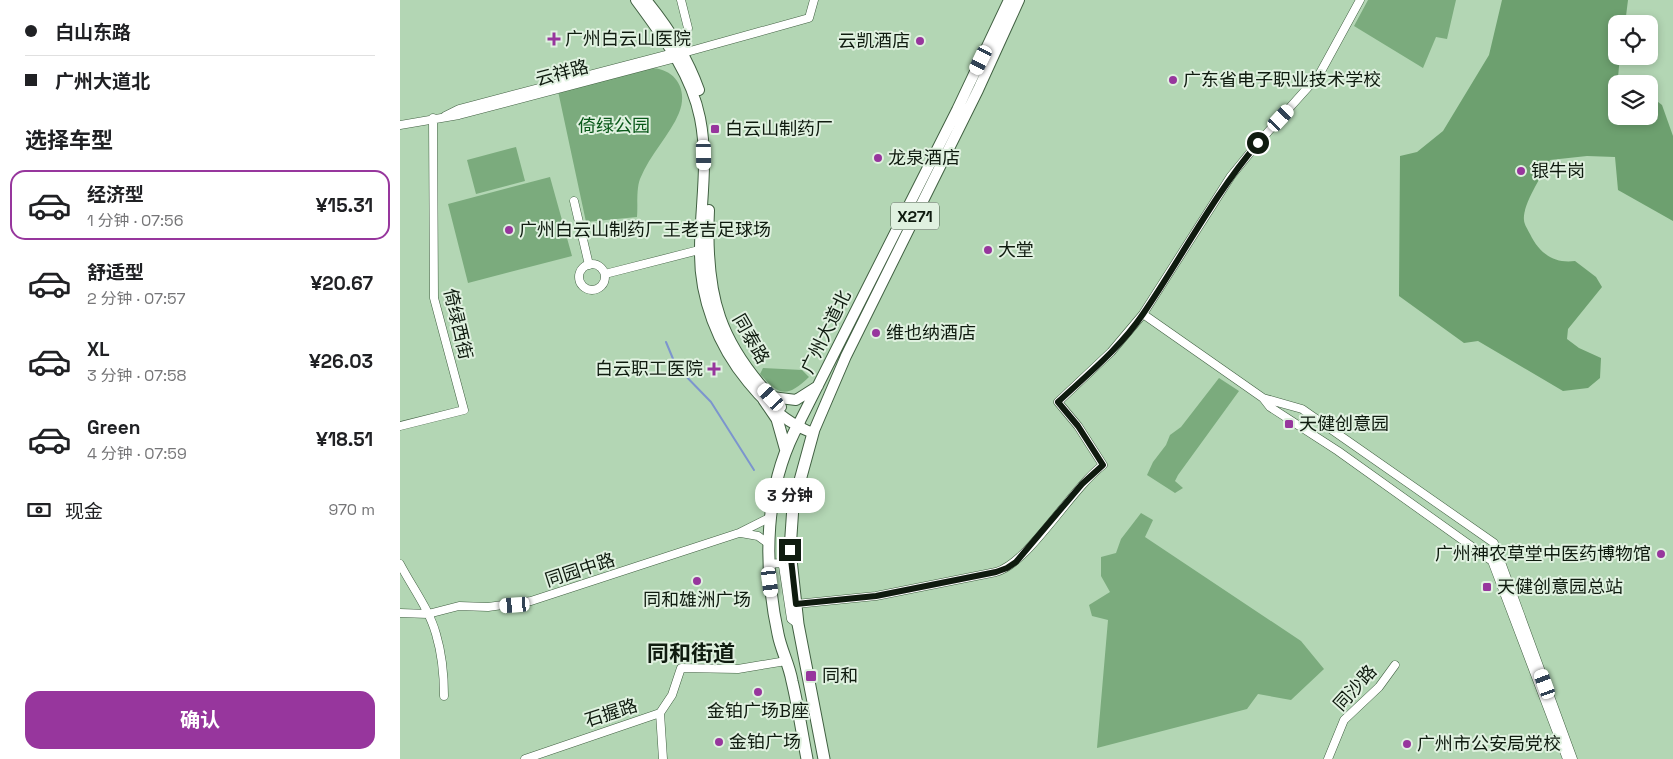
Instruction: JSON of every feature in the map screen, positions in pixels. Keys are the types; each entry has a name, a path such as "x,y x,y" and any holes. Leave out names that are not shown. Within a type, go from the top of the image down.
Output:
{"highway":[{"path":"768,398 777,419 786,451"},
{"name":"广州大道北","path":"798,425 786,451 777,480 771,517 769,564 775,620 793,682 807,759"},
{"name":"广州大道北","path":"813,433 796,492 791,526 791,563 798,624 824,759"}],"main road":[{"name":"同泰路","path":"636,0 677,55 700,93 710,137 711,164 702,282 716,329 734,363 798,425 813,433"},
{"name":"同泰路","path":"646,0 669,29 677,55"},
{"name":"广州大道北","path":"813,433 854,326 1009,0"},
{"name":"广州大道北","path":"798,425 854,326 978,90 1020,0"},
{"path":"768,398 796,400 820,384"}],"street":[{"path":"677,55 688,28 681,0"},
{"name":"云祥路","path":"400,125 445,116 459,109 677,55 809,18 814,0"},
{"path":"796,604 876,596 1007,568 1029,548 1082,484 1103,465 1078,426 1058,402 1111,352 1143,314 1231,176 1319,75 1360,0"},
{"name":"倚绿西街","path":"400,426 464,410 434,298 433,118"},
{"path":"574,201 589,265"},
{"path":"605,274 704,249"},
{"path":"589,265 580,274 580,282 586,288 594,290 601,286 605,274"},
{"path":"589,265 600,268 605,274"},
{"path":"1143,314 1263,398 1270,407 1338,452 1492,561 1567,759"},
{"path":"1263,398 1302,409 1494,543 1573,759"},
{"name":"同园中路","path":"400,612 428,614 459,606 488,607 531,602 739,533 771,517"},
{"path":"739,533 754,535 769,544"},
{"path":"769,564 780,563 783,566 791,619 798,624"},
{"path":"400,564 428,614 436,634 444,676 444,696"},
{"name":"石握路","path":"524,759 660,712 672,695 681,668 738,669 786,661"},
{"name":"同沙路","path":"1328,759 1344,720 1380,687 1394,665"},
{"path":"660,712 663,759"}],"green space":[{"path":"1368,0 1456,0 1447,39 1436,37 1423,68 1354,26"},
{"path":"1502,0 1628,0 1626,15 1608,15 1608,65 1619,65 1618,75 1608,75 1608,125 1658,125 1658,102 1662,105 1673,136 1673,221 1618,190 1615,157 1587,156 1550,160 1526,206 1524,220 1538,247 1554,259 1575,261 1596,277 1602,287 1568,329 1567,339 1579,348 1601,358 1600,378 1588,388 1563,391 1478,341 1464,343 1399,296 1400,156 1417,152 1443,131 1489,55"},
{"name":"倚绿公园","path":"650,68 666,72 677,81 681,88 682,104 671,129 649,161 640,179 637,217 586,222 558,91"},
{"path":"516,147 525,181 476,194 467,160"},
{"name":"广州白云山制药厂王老吉足球场","path":"550,177 572,256 468,283 448,204"},
{"path":"763,368 802,370 809,377 795,388 783,392 773,387 760,374"},
{"path":"1219,378 1239,391 1178,475 1175,481 1183,488 1175,493 1147,475 1153,462 1166,445 1170,435 1181,427"},
{"path":"1141,513 1153,520 1145,537 1301,641 1324,669 1291,700 1258,694 1247,709 1097,748 1108,620 1092,616 1089,605 1110,592 1101,576 1101,557 1116,553 1121,539"}],"waterway":[{"path":"666,342 676,366 711,402 754,470"}],"place":[{"name":"广州白云山医院","path":"554,39"},
{"name":"云凯酒店","path":"920,41"},
{"name":"广东省电子职业技术学校","path":"1173,80"},
{"name":"白云山制药厂","path":"715,129"},
{"name":"龙泉酒店","path":"878,158"},
{"name":"银牛岗","path":"1521,171"},
{"name":"广州白云山制药厂王老吉足球场","path":"509,230"},
{"name":"大堂","path":"988,250"},
{"name":"维也纳酒店","path":"876,333"},
{"name":"白云职工医院","path":"714,369"},
{"name":"天健创意园","path":"1289,424"},
{"name":"广州神农草堂中医药博物馆","path":"1661,554"},
{"name":"同和雄洲广场","path":"697,581"},
{"name":"天健创意园总站","path":"1487,587"},
{"name":"同和","path":"811,676"},
{"name":"金铂广场B座","path":"758,692"},
{"name":"金铂广场","path":"719,742"},
{"name":"广州市公安局党校","path":"1407,744"}],"district":[{"name":"同和街道","path":"691,653"}],"route":[{"path":"790,550 796,604 888,593 996,572 1016,562 1070,497 1103,465 1078,426 1058,402 1093,371 1126,336 1143,314 1231,176 1258,143"}]}
